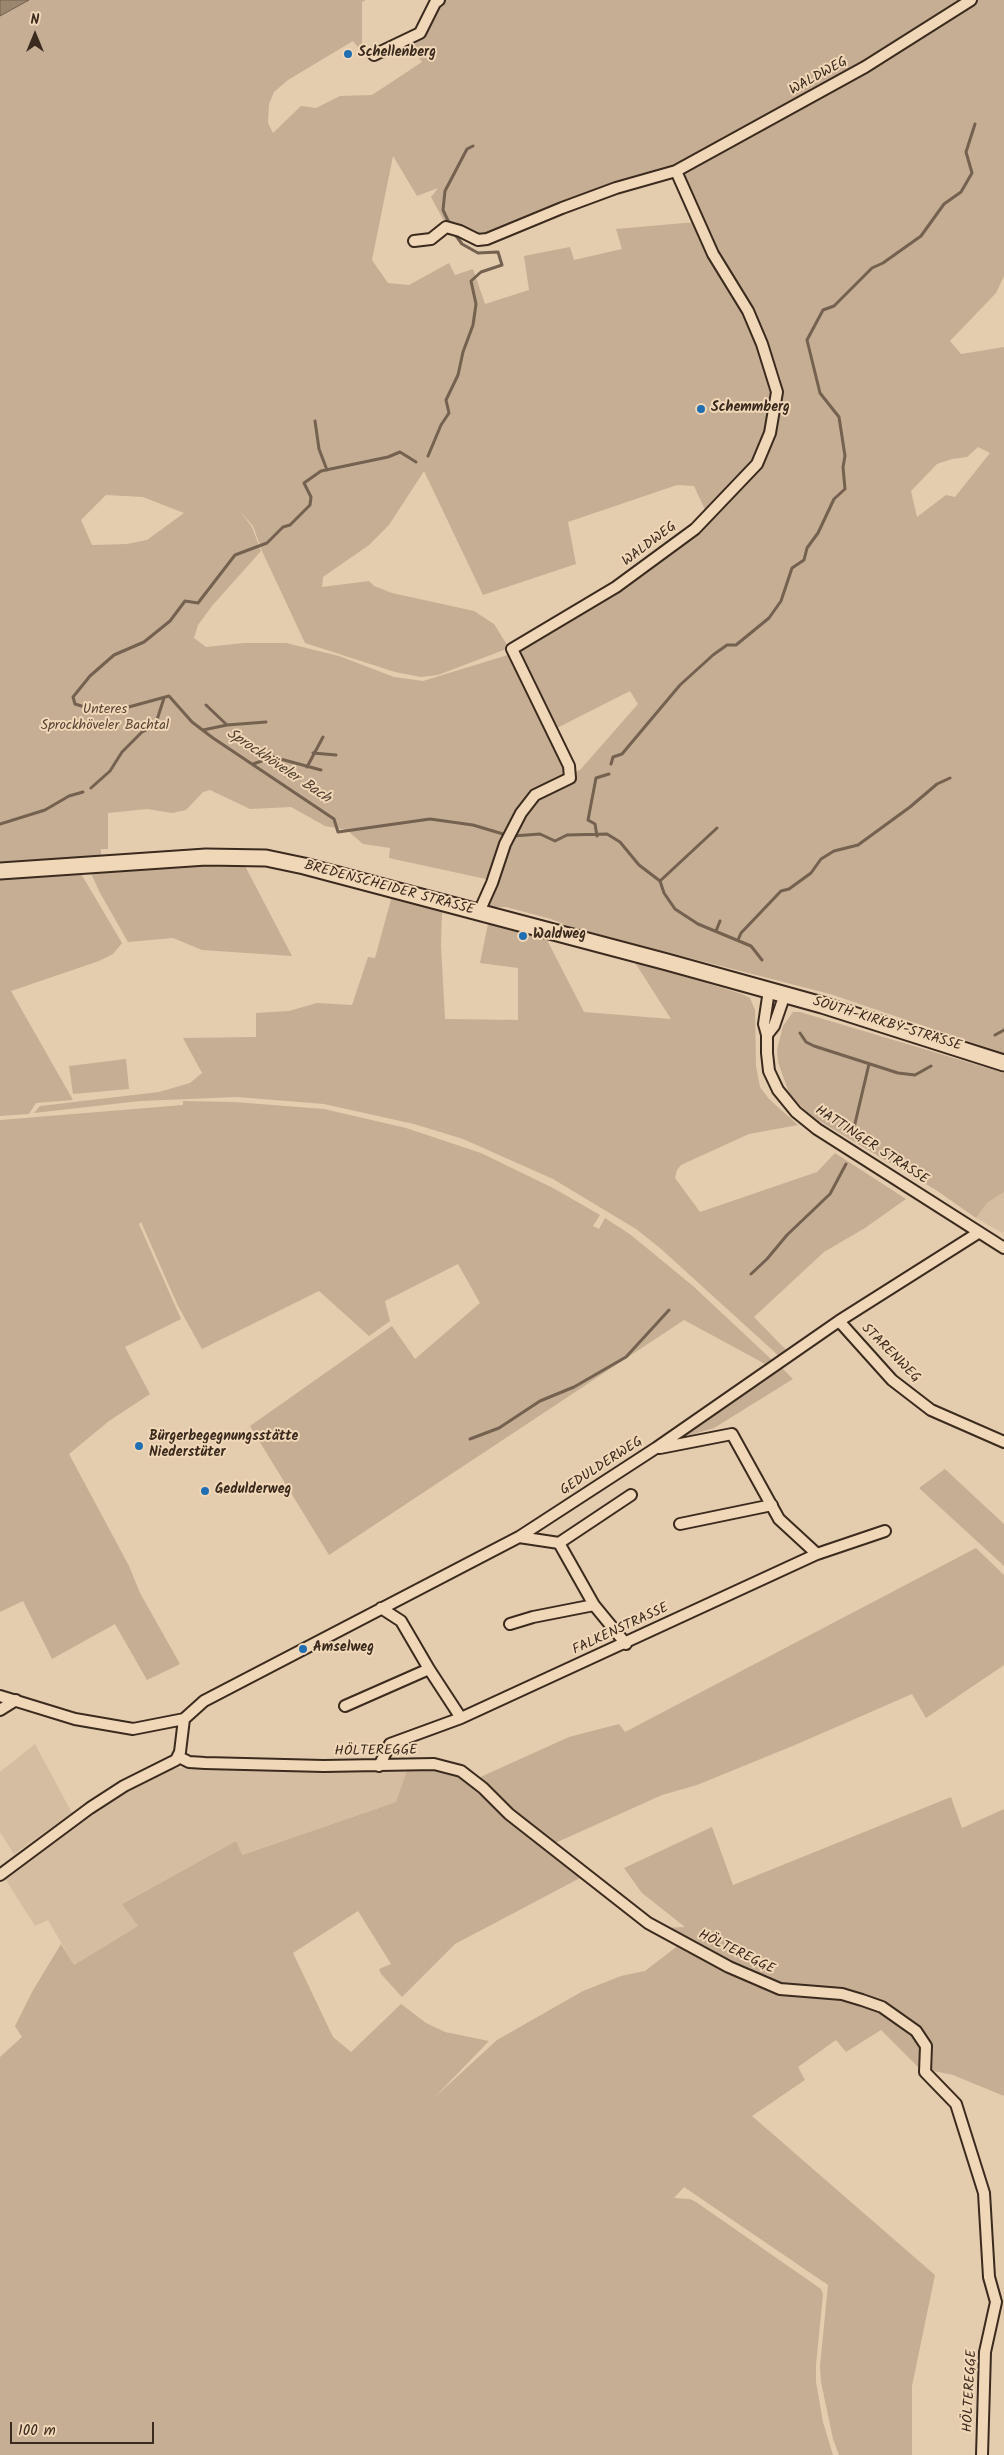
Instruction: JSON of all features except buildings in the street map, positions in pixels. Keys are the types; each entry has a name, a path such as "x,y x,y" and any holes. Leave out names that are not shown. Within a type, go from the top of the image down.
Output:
{"main road":[{"name":"BREDENSCHEIDER STRASSE","path":"0,871 206,857 266,858 304,866 769,990"},
{"name":"SOUTH-KIRKBY-STRASSE","path":"769,990 1004,1063"}],"street":[{"path":"374,55 420,33 435,3 439,0"},
{"name":"WALDWEG","path":"414,240 431,239 446,227 460,231 478,240 487,239 607,191 676,171 865,67 971,0"},
{"name":"WALDWEG","path":"479,912 492,883 505,844 521,813 535,795 570,778 569,766 512,649 616,587 694,529 757,464 770,433 777,392 762,344 748,311 713,254 676,171"},
{"name":"HATTINGER STRASSE","path":"769,990 764,1024 772,1080 796,1112 817,1129 1004,1248"},
{"name":"HATTINGER STRASSE","path":"767,1035 774,1026 785,994"},
{"name":"GEDULDERWEG","path":"184,1719 204,1701 519,1537 656,1448 839,1321 978,1233"},
{"name":"STARENWEG","path":"839,1321 892,1380 931,1410 1004,1442"},
{"path":"656,1448 732,1434 780,1519 817,1554"},
{"path":"519,1537 559,1543 631,1495"},
{"path":"680,1524 772,1505"},
{"name":"FALKENSTRASSE","path":"378,1766 390,1744 461,1718 626,1644 817,1554 885,1531"},
{"path":"559,1543 594,1605 626,1644"},
{"path":"510,1624 533,1617 594,1605"},
{"path":"381,1608 402,1621 429,1669 461,1718"},
{"path":"345,1706 429,1669"},
{"path":"0,1696 75,1719 133,1729 184,1719 179,1757 170,1764 124,1786 90,1808 0,1875"},
{"path":"0,1710 16,1700"},
{"name":"HÖLTEREGGE","path":"179,1757 193,1762 378,1766 434,1764 461,1771 483,1788 508,1814 648,1923 729,1967 780,1989 842,1994 882,2007 916,2031 924,2039 927,2062 925,2072 956,2104 984,2193 989,2277 996,2302 985,2352 982,2455"}],"shaded area":[{"path":"0,0 29,0 0,16"},
{"path":"1004,1192 1004,1234 976,1218 988,1202"},
{"path":"35,1744 72,1813 14,1854 0,1832 0,1772"},
{"path":"186,1767 407,1770 396,1802 241,1855 236,1841 123,1903 138,1926 74,1965 48,1920 35,1926 4,1877 90,1812 164,1770"}],"green space":[{"name":"Unteres Sprockhöveler Bachtal","path":"0,0 366,0 362,2 362,52 353,41 288,80 274,92 269,104 268,123 273,133 301,106 316,108 340,96 372,95 422,62 407,42 421,34 441,0 967,0 910,38 827,87 674,170 614,186 562,205 492,236 478,239 444,221 431,197 438,188 417,196 393,156 372,260 388,283 409,285 449,263 455,275 473,269 485,304 529,290 524,256 570,247 574,260 622,249 616,229 696,222 760,345 773,383 767,431 753,462 707,514 694,486 677,485 568,522 576,564 483,595 424,471 389,525 369,545 323,577 322,587 369,581 374,586 392,593 474,611 494,624 509,648 438,675 421,677 395,672 305,643 262,551 253,526 240,511 252,527 261,551 212,606 198,625 194,638 206,647 244,643 286,643 339,656 394,677 423,681 511,654 567,767 567,777 532,796 570,780 574,772 580,770 638,704 630,691 553,730 515,649 616,589 696,531 759,465 774,434 781,380 767,339 700,221 678,171 866,68 974,0 1004,0 1004,276 996,293 950,341 961,354 1004,347 1004,1053 830,994 577,929 551,919 506,907 486,907 495,881 389,858 390,848 363,844 347,830 325,826 291,807 250,809 210,790 203,792 186,810 172,813 147,809 108,813 108,849 101,849 101,857 0,862","holes":["978,447 990,453 955,497 946,495 917,517 911,491 937,464 967,457","106,495 143,497 184,513 147,540 127,544 92,545 81,520"]},
{"path":"244,864 292,956 202,950 173,938 128,942 99,891 90,871 153,866"},
{"path":"80,872 122,943 113,954 99,961 11,991 73,1100 36,1103 29,1114 0,1116 0,877"},
{"path":"392,896 442,912 441,946 445,1019 518,1020 518,968 480,963 488,924 547,940 584,1012 671,1019 634,961 750,998 755,1010 756,1066 760,1087 769,1099 798,1125 749,1134 681,1165 677,1170 675,1178 700,1212 817,1172 835,1153 906,1199 865,1228 824,1252 754,1317 788,1352 780,1357 660,1248 636,1229 553,1179 463,1139 414,1124 324,1104 237,1097 140,1101 34,1113 40,1106 159,1092 190,1083 202,1073 183,1038 256,1037 256,1013 289,1011 317,1003 352,1005 368,957 375,958"},
{"path":"793,1012 800,1012 1004,1073 1004,1192 988,1202 976,1218 936,1190 809,1115 789,1093 778,1062 777,1050 783,1026"},
{"path":"126,1059 129,1089 73,1094 69,1066"},
{"path":"183,1101 234,1102 324,1109 406,1128 481,1153 553,1188 600,1215 593,1226 599,1229 605,1218 631,1235 693,1286 772,1360 767,1365 684,1320 329,1555 250,1426 392,1326 415,1359 480,1303 458,1264 385,1301 390,1321 369,1336 319,1291 202,1349 178,1306 141,1222 139,1224 181,1319 125,1347 150,1394 109,1421 69,1454 129,1566 140,1593 180,1664 147,1680 115,1624 52,1659 23,1601 0,1612 0,1120 183,1105"},
{"path":"779,1365 793,1379 714,1428 670,1441"},
{"path":"945,1469 1004,1524 1004,1566 919,1488"},
{"path":"976,1548 1004,1575 1004,1665 926,1718 912,1694 697,1785 662,1795 553,1844 511,1813 476,1779 569,1737 619,1724 625,1732"},
{"path":"434,1769 462,1777 582,1877 455,1944 402,1997 381,1974 379,1969 391,1964 358,1911 293,1953 333,2037 351,2052 401,2004 426,2023 445,2032 489,2041 435,2097 497,2040 583,1991 621,1976 645,1971 680,1944 663,1928 685,1927 642,1893 624,1868 712,1827 733,1885 951,1797 962,1828 1004,1809 1004,2096 953,2075 919,2068 881,2030 846,2052 836,2040 798,2067 805,2080 752,2116 935,2275 912,2386 912,2455 839,2455 833,2439 821,2382 820,2366 828,2285 684,2187 674,2198 690,2199 696,2202 821,2289 823,2294 816,2382 823,2422 833,2455 0,2455 0,2057 22,2037 15,2026 32,1992 61,1944 74,1965 138,1926 122,1904 236,1841 242,1855 396,1802 407,1770"}],"waterway":[{"path":"611,764 613,757 622,754 680,685 713,655 727,645 736,645 769,618 781,601 792,568 804,560 807,548 818,533 834,499 845,489 843,467 845,456 839,417 820,393 807,340 823,310 834,306 872,268 883,263 921,236 944,204 961,192 972,173 966,152 975,124"},
{"path":"450,225 443,210 445,191 467,149 473,146"},
{"path":"428,456 441,425 449,413 446,400 458,375 463,352 473,325 476,304 471,281 481,272 502,265 498,252 478,253 462,244 454,233"},
{"path":"315,421 319,449 327,470"},
{"path":"416,462 400,452 388,457 321,471 304,483 311,497 310,505 290,525 283,527 267,543 235,555 198,603 185,601 170,621 144,642 114,655 90,676 73,697 75,704 91,709 114,711 169,696 192,722 213,738 334,819 338,832 430,819 473,825 503,834"},
{"name":"Sprockhöveler Bach","path":"91,788 110,771 122,752 142,732 155,726 164,698"},
{"path":"206,705 227,725"},
{"path":"203,730 227,725 266,722"},
{"path":"307,767 323,737"},
{"path":"313,753 336,755"},
{"path":"253,764 273,757 321,770"},
{"path":"597,836 595,824 588,820 596,778 609,774"},
{"path":"738,940 741,933 781,891 789,889 811,873 821,859 834,851 858,845 910,807 937,784 950,778"},
{"name":"Sprockhöveler Bach","path":"0,824 45,810 69,796 83,792"},
{"path":"660,881 717,828"},
{"name":"Sprockhöveler Bach","path":"513,836 540,834 555,841 567,835 607,834 620,842 639,865 660,881 664,893 675,909 698,924 751,946 762,960"},
{"path":"716,931 720,921"},
{"name":"Sprockhöveler Bach","path":"995,1035 1004,1030"},
{"name":"Sprockhöveler Bach","path":"800,1033 806,1042 814,1046 898,1073 915,1075 931,1066"},
{"path":"853,1132 869,1064"},
{"path":"751,1274 767,1259 787,1235 830,1194 846,1164"},
{"path":"470,1439 499,1428 540,1401 574,1387 626,1357 669,1310"}],"place":[{"name":"Schellenberg","path":"348,54"},
{"name":"Schemmberg","path":"701,409"},
{"name":"Waldweg","path":"523,936"},
{"name":"Bürgerbegegnungsstätte Niederstüter","path":"139,1446"},
{"name":"Gedulderweg","path":"205,1491"},
{"name":"Amselweg","path":"303,1649"}]}
